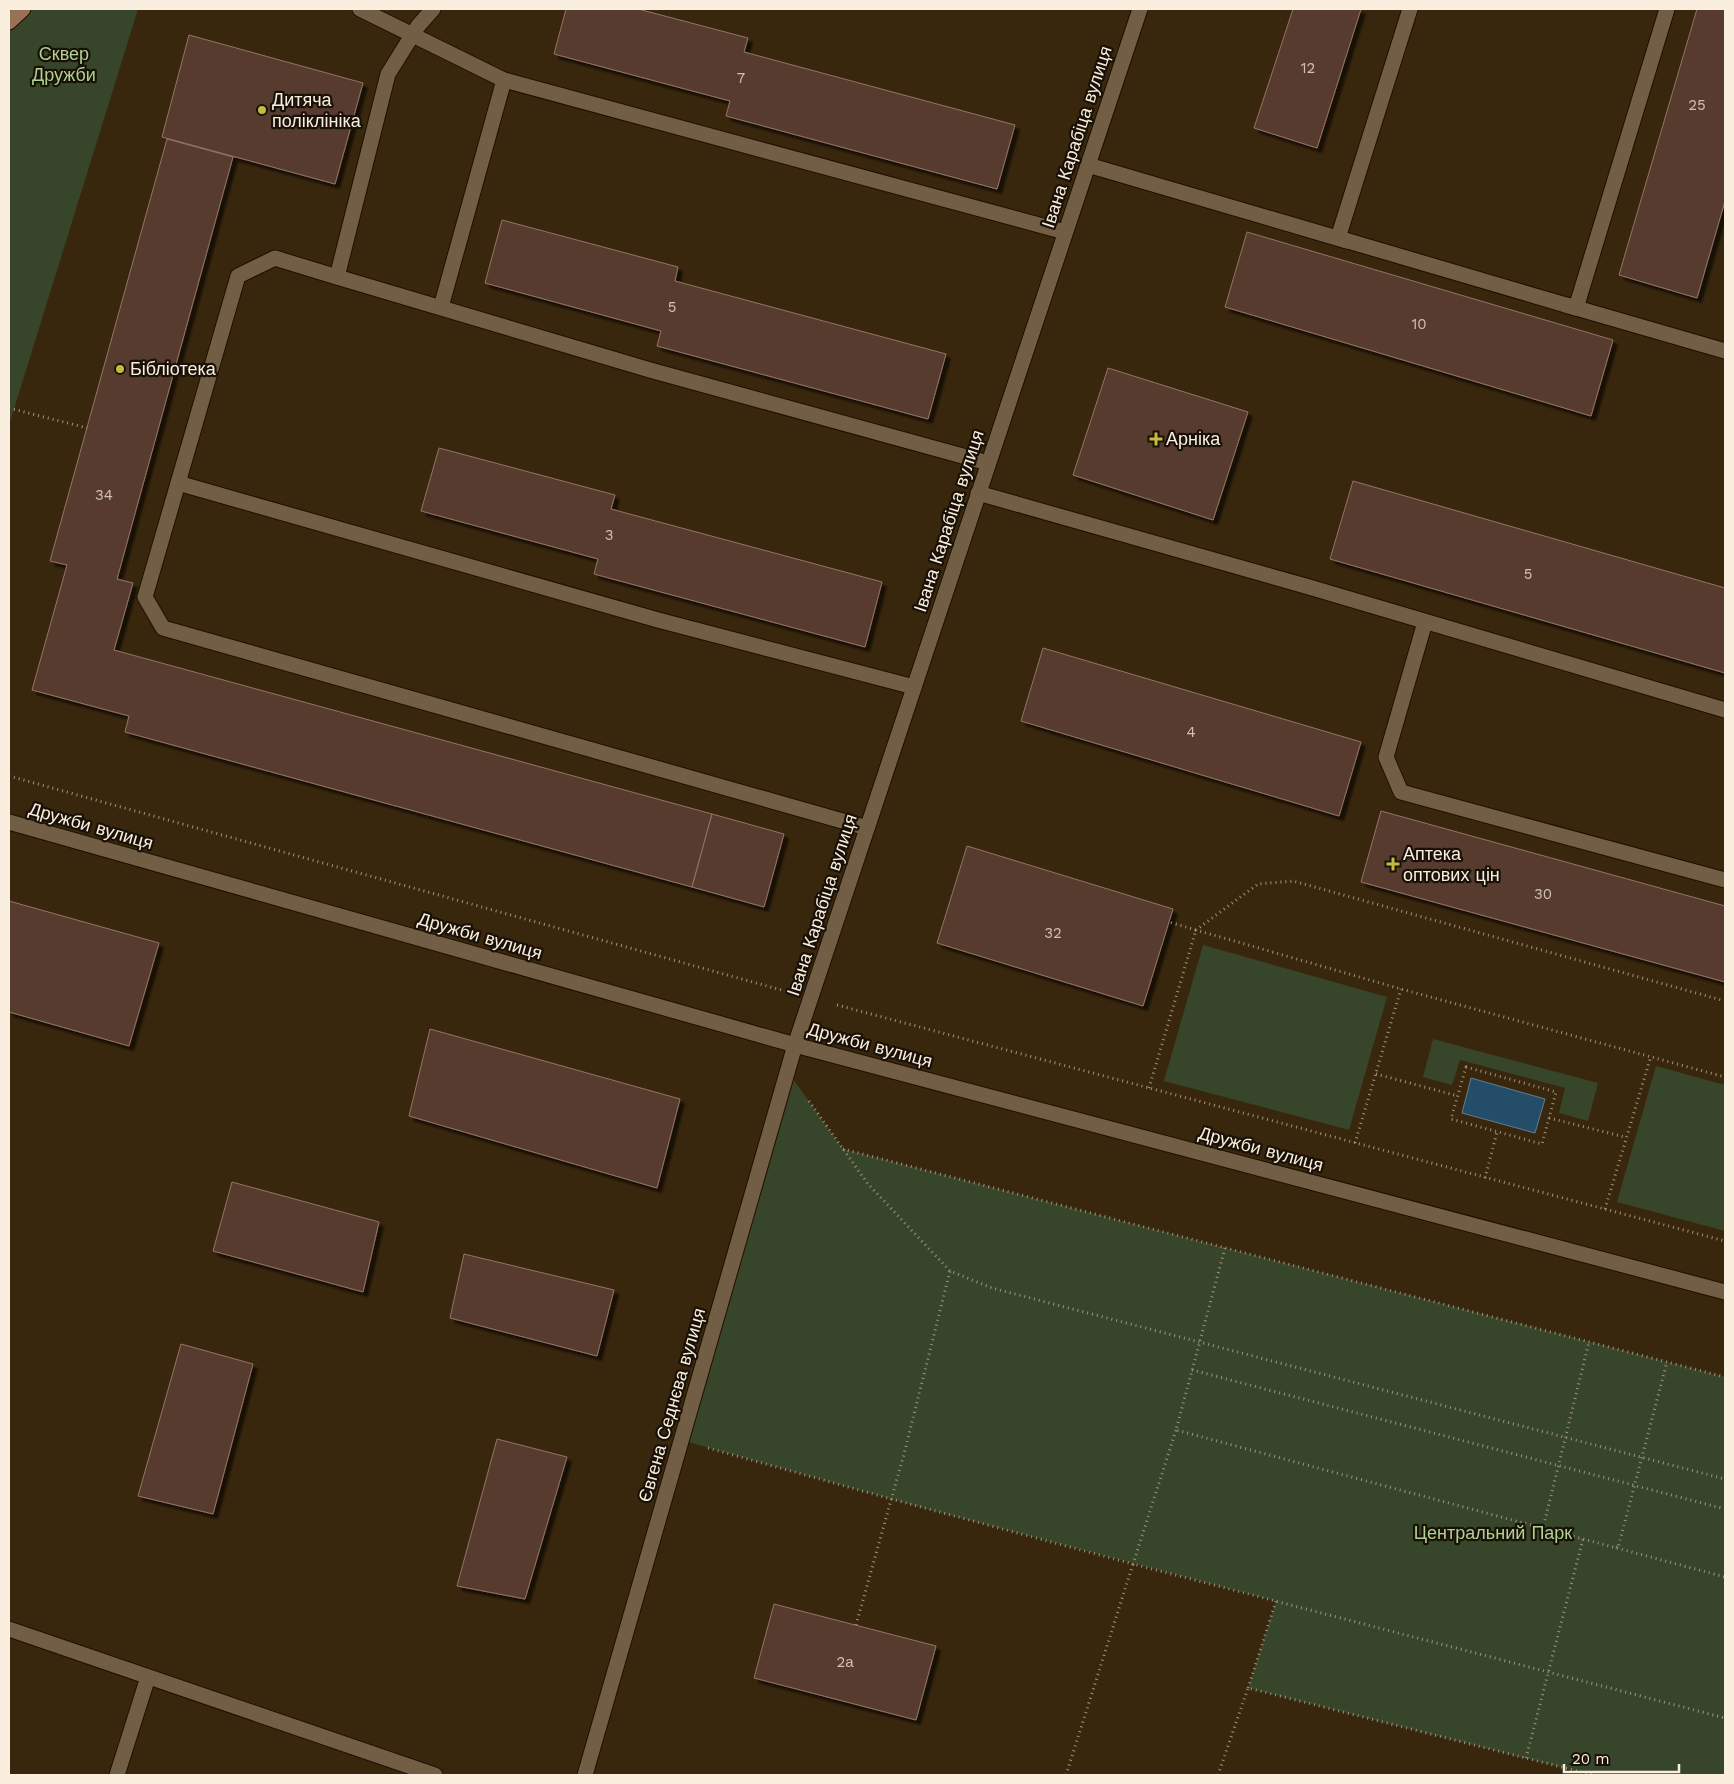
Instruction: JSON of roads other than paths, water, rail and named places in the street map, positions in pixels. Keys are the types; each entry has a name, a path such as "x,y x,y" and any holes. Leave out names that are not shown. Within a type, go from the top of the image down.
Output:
{"main road":[{"path":"9,22 23,9"}],"street":[{"path":"360,9 504,80 1065,232"},
{"path":"337,277 388,74 418,26 432,9"},
{"name":"Івана Карабіца вулиця","path":"795,1045 1140,9"},
{"path":"1338,238 1410,9"},
{"path":"1576,308 1667,9"},
{"path":"441,307 504,80"},
{"path":"1088,164 1725,351"},
{"path":"867,828 163,628 145,597 238,276 275,258 650,370 988,463"},
{"path":"178,484 658,620 914,687"},
{"path":"978,493 1725,710"},
{"path":"1424,622 1386,757 1401,792 1725,880"},
{"name":"Дружби вулиця","path":"9,822 795,1045 1725,1292"},
{"name":"Євгена Седнєва вулиця","path":"585,1775 795,1045"},
{"path":"9,1629 435,1775"},
{"path":"117,1775 148,1677"}],"water":[{"path":"1471,1078 1545,1099 1535,1133 1462,1113"}],"place":[{"name":"Дитяча поліклініка","path":"262,110"},
{"name":"Бібліотека","path":"120,369"},
{"name":"Арніка","path":"1156,439"},
{"name":"Аптека оптових цін","path":"1393,864"}],"park label":[{"name":"Сквер Дружби","path":"64,64"},
{"name":"Центральний Парк","path":"1493,1533"}]}
